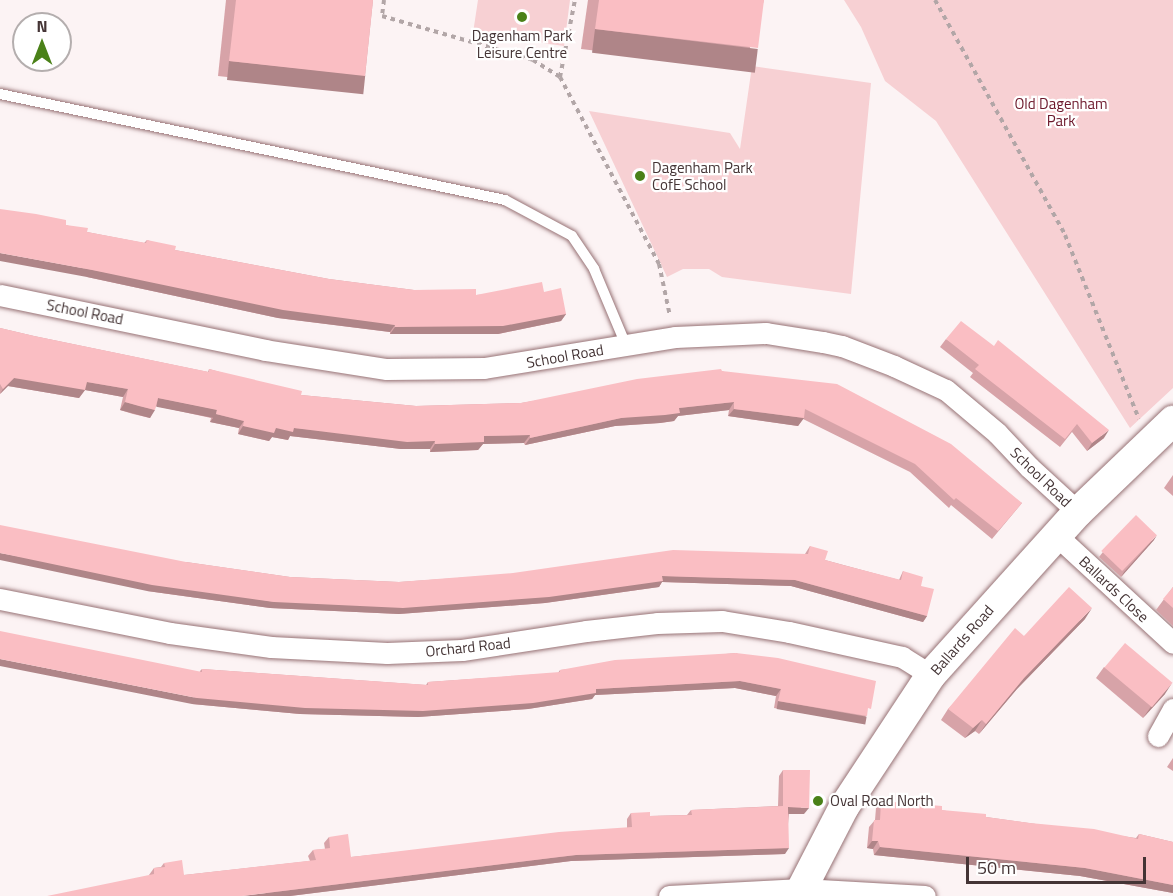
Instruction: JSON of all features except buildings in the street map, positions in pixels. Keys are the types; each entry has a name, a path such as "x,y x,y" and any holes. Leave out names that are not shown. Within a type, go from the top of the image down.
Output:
{"main road":[{"name":"Ballards Road","path":"800,892 844,807 931,675 1078,512 1173,422"}],"street":[{"name":"School Road","path":"0,295 265,350 387,369 484,368 675,337 766,333 794,336 842,346 894,366 946,390 998,433 1029,468 1078,512"},
{"name":"Ballards Close","path":"1056,535 1173,643"},
{"name":"Orchard Road","path":"0,599 170,633 271,647 387,654 462,650 586,631 657,623 722,621 789,632 902,657 931,675"},
{"path":"1158,736 1173,709"},
{"path":"669,896 800,892 925,896"}],"lane":[{"path":"0,94 505,200 572,236 594,269 626,345"}],"path":[{"path":"384,0 382,16 533,60 560,77 659,264 675,337"},
{"path":"560,77 575,0"},
{"path":"935,0 1065,235 1142,424"}],"green space":[{"name":"Dagenham Park Leisure Centre","path":"478,0 570,0 564,46 473,33"},
{"name":"Old Dagenham Park","path":"844,0 1173,0 1173,388 1130,428 936,121 885,81 861,27"},
{"path":"752,66 871,83 851,294 722,277 709,269 683,269 667,277 589,111 730,133 740,149"}],"place":[{"name":"Dagenham Park Leisure Centre","path":"522,17"},
{"name":"Dagenham Park CofE School","path":"640,176"},
{"name":"Oval Road North","path":"818,801"}]}
